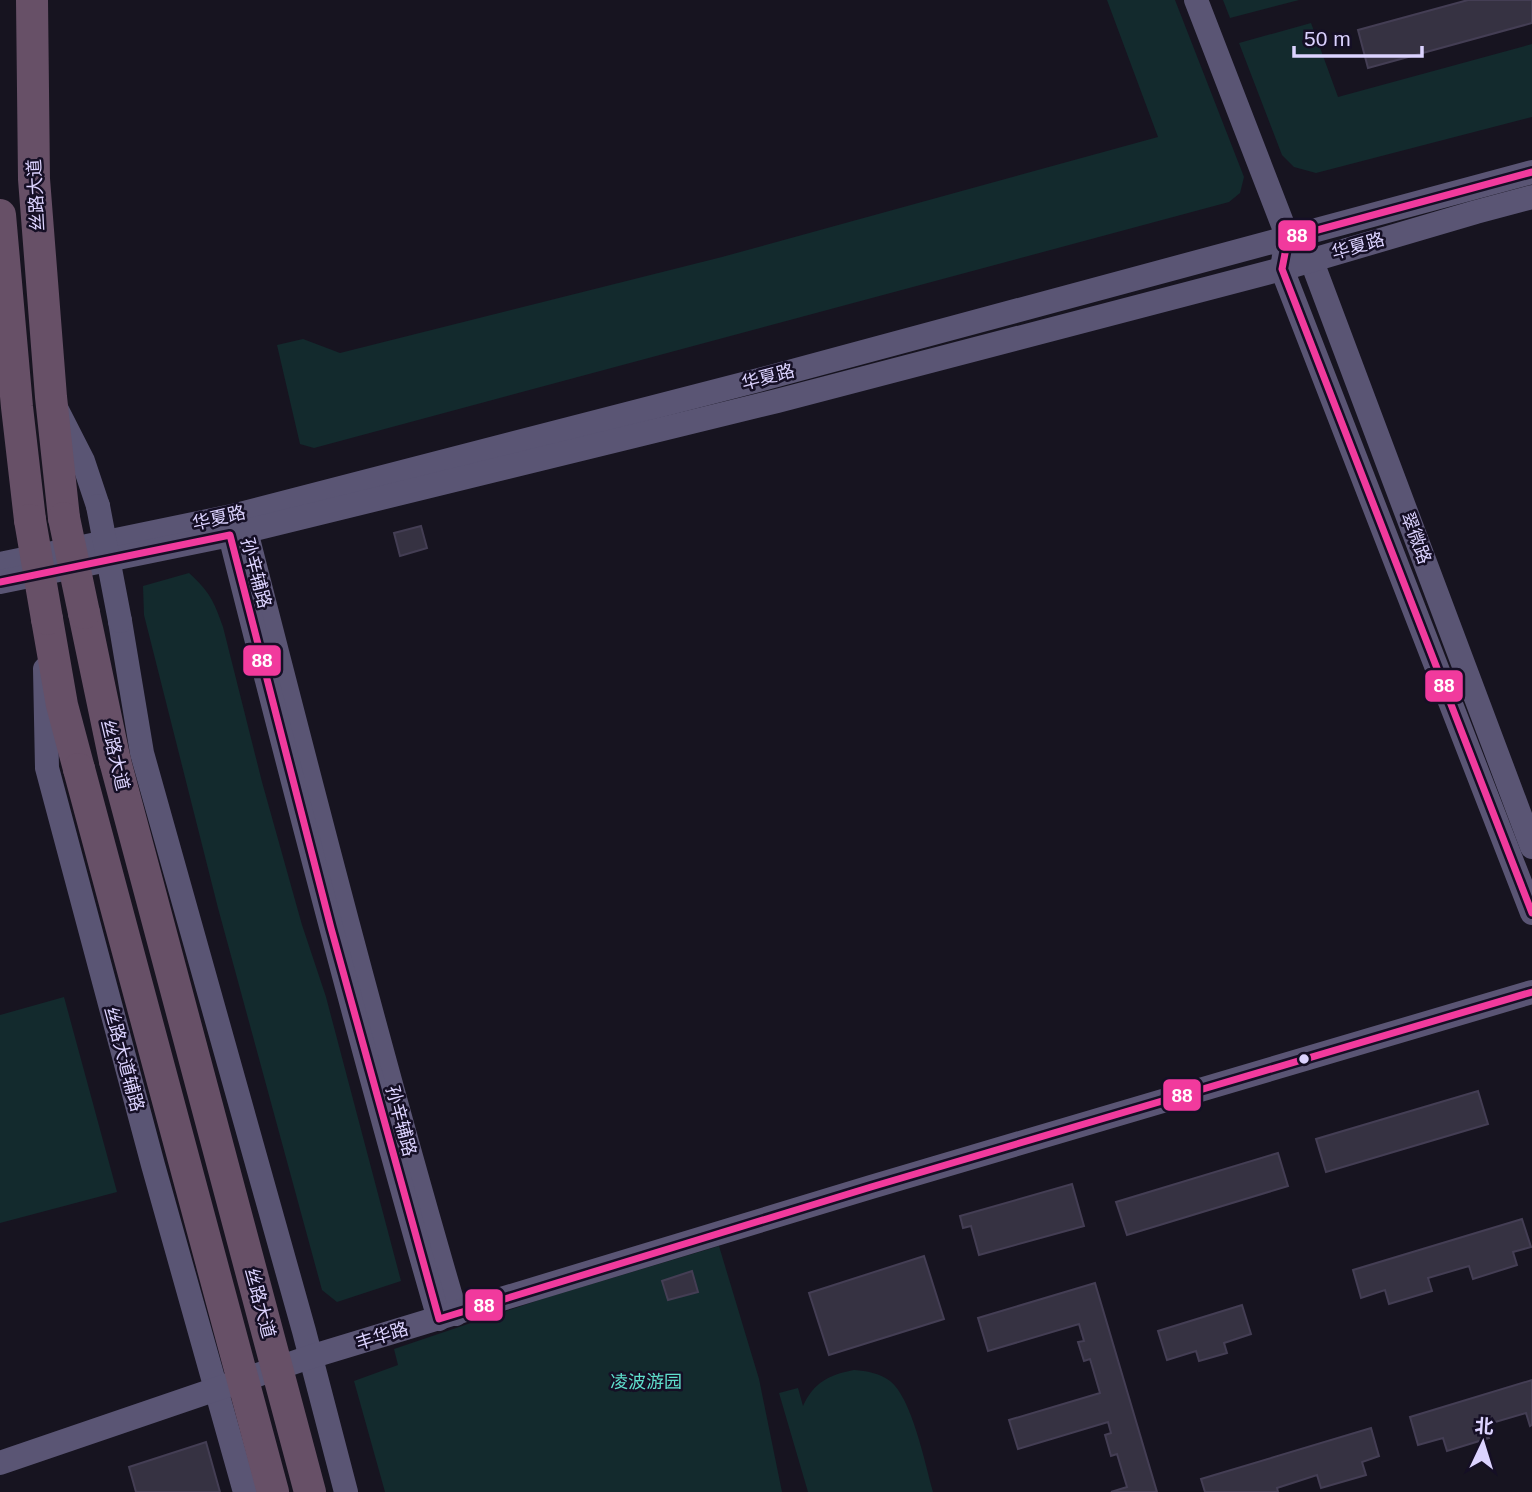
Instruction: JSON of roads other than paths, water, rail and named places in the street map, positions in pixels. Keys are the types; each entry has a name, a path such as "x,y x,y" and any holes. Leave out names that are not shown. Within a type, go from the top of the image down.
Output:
{"highway":[{"name":"丝路大道","path":"32,0 34,179 51,397 64,518 84,613 129,757 310,1492"},
{"name":"丝路大道","path":"0,215 30,520 62,705 273,1492"}],"street":[{"name":"翠微路","path":"1196,0 1288,238 1311,259 1532,847"},
{"name":"华夏路","path":"0,564 236,527 770,377 1532,172"},
{"name":"华夏路","path":"0,582 790,398 1282,269 1532,197"},
{"path":"1282,269 1288,238"},
{"name":"翠微路","path":"1282,269 1532,913"},
{"path":"51,397 83,461 98,506 120,621 129,757 309,1350 346,1492"},
{"name":"孙辛辅路","path":"236,527 277,720 395,1166 446,1309"},
{"name":"丝路大道辅路","path":"47,619 47,768 149,1152 245,1492"},
{"name":"丰华路","path":"0,1450 309,1350 1532,980"},
{"name":"丰华路","path":"446,1309 1532,992"},
{"name":"丰华路","path":"0,1463 214,1382"}],"park label":[{"name":"凌波游园","path":"646,1382"}]}
